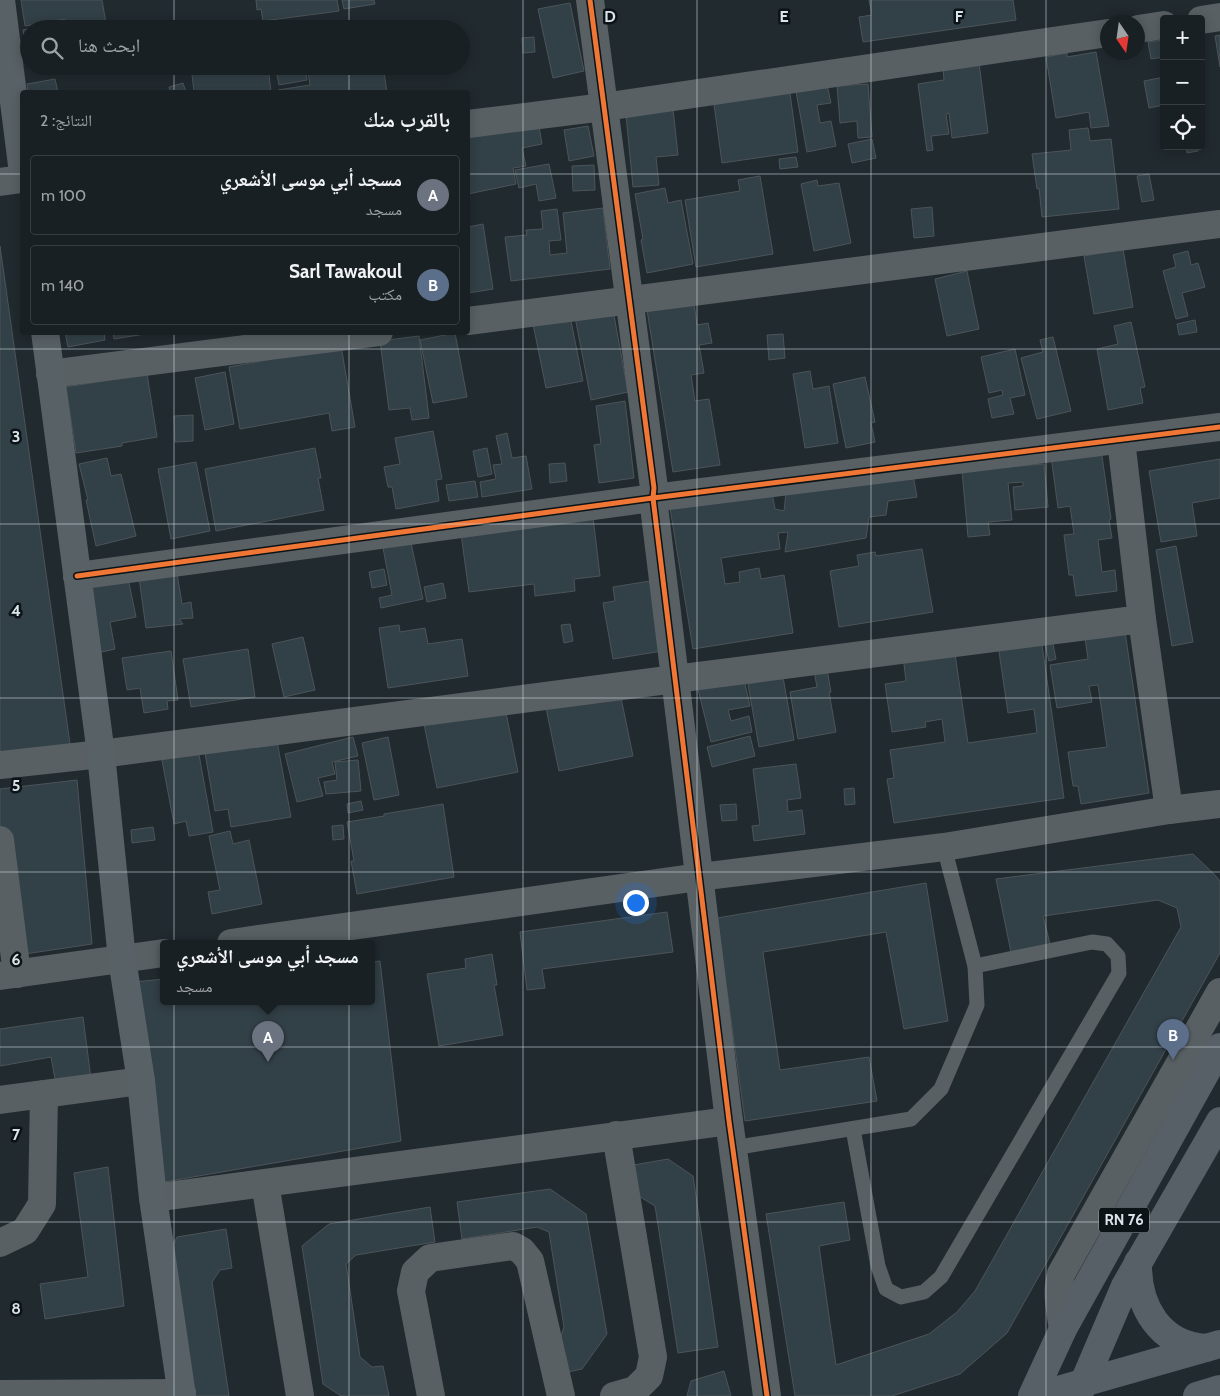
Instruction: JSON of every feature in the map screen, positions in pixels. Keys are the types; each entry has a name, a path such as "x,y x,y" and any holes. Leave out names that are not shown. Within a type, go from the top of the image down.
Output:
{"main road":[{"name":"RN 76","path":"1032,1396 1063,1329 1220,1047"},
{"name":"RN 76","path":"1081,1389 1125,1286 1220,1121"},
{"path":"1138,1262 1138,1279 1142,1294 1156,1324 1179,1342 1193,1347 1214,1346"},
{"path":"1037,1396 1081,1389 1214,1346"},
{"path":"1197,1396 1220,1389"}],"street":[{"path":"0,0 20,150"},
{"path":"590,0 654,488 653,498 729,1121 767,1396"},
{"path":"1205,19 1220,17"},
{"path":"1145,28 1160,26"},
{"path":"470,124 604,107 1100,34"},
{"path":"0,182 20,179"},
{"path":"470,321 1220,224"},
{"path":"0,1394 182,1395 153,1198 140,1081 122,959 101,754 45,335"},
{"path":"50,374 356,335"},
{"path":"77,576 653,498 1220,427"},
{"path":"1121,440 1142,620 1169,810"},
{"path":"0,765 101,754 676,678 1142,620"},
{"path":"252,940 700,877 944,847 1169,810 1220,804"},
{"path":"0,840 8,975 160,954"},
{"path":"1063,1329 1058,1294 1061,1274 1220,992"},
{"path":"0,1100 140,1081"},
{"path":"0,1243 25,1231 42,1204 44,1094"},
{"path":"153,1198 729,1121"},
{"path":"614,1396 635,1390 649,1376 653,1357 616,1136"},
{"path":"265,1183 300,1396"},
{"path":"430,1396 411,1291 415,1272 430,1258 513,1246 522,1251 530,1261 560,1396"}],"lane":[{"path":"733,1148 911,1119 941,1089 977,1005 975,966 944,847"},
{"path":"853,1128 878,1266 886,1289 901,1297 924,1292 942,1277 1118,973 1118,956 1107,944 1092,942 975,966"}],"building":[{"path":"21,0 102,0 105,20 65,19 24,20"},
{"path":"256,0 337,0 339,11 263,20 261,9 257,10"},
{"path":"342,0 374,0 375,4 344,9"},
{"path":"869,0 1013,0 1016,20 863,42 859,17 872,15"},
{"path":"570,3 584,71 553,78 538,9"},
{"path":"1220,35 1220,67 1215,36"},
{"path":"534,37 535,52 523,53 522,38"},
{"path":"1160,40 1160,58 1151,59 1148,42"},
{"path":"1096,52 1109,126 1091,128 1089,112 1056,118 1046,57 1067,53 1067,57"},
{"path":"979,63 988,133 952,138 949,113 946,114 949,134 931,136 933,150 927,151 918,84 944,80 943,68"},
{"path":"192,75 269,75 271,90 194,90"},
{"path":"277,75 306,75 307,80 279,85"},
{"path":"308,75 384,75 387,90 278,90 310,85"},
{"path":"1160,78 1160,106 1149,108 1144,81"},
{"path":"55,79 58,90 28,90 27,84"},
{"path":"826,80 831,103 817,105 820,123 831,121 836,146 807,152 795,86"},
{"path":"183,83 185,90 170,90 169,87"},
{"path":"868,84 872,137 858,138 857,121 840,123 837,86"},
{"path":"789,86 798,152 722,163 713,97"},
{"path":"672,100 678,155 656,157 659,185 633,187 625,105"},
{"path":"538,121 542,144 522,148 526,166 513,168 516,184 470,194 470,135"},
{"path":"588,126 594,156 569,161 564,130"},
{"path":"1088,128 1090,141 1111,139 1119,209 1042,217 1039,188 1037,189 1032,154 1071,150 1069,130"},
{"path":"872,139 876,158 852,163 848,144"},
{"path":"1187,150 1198,150 1198,151 1187,153"},
{"path":"796,157 798,167 780,169 779,159"},
{"path":"549,164 556,198 539,201 536,184 519,188 515,170"},
{"path":"594,165 595,190 573,191 572,166"},
{"path":"1149,174 1154,200 1142,202 1137,176"},
{"path":"760,176 773,254 696,267 685,200 740,191 738,180"},
{"path":"817,180 818,186 839,183 851,243 814,251 801,184"},
{"path":"665,188 668,203 681,200 693,264 647,273 635,194"},
{"path":"932,207 934,236 914,238 911,209"},
{"path":"603,208 610,269 511,281 505,237 527,235 526,230 543,229 541,211 557,209 561,240 549,241 550,255 567,253 563,213"},
{"path":"483,224 493,289 470,293 470,227"},
{"path":"0,246 71,751 0,756"},
{"path":"1123,249 1133,307 1094,314 1084,256"},
{"path":"1188,251 1191,265 1198,263 1205,287 1182,293 1188,316 1176,319 1163,271 1176,267 1173,255"},
{"path":"967,271 979,329 947,336 935,279"},
{"path":"694,303 697,325 708,323 712,343 699,345 704,373 691,375 695,401 709,399 720,465 673,472 647,310"},
{"path":"613,310 628,392 591,400 575,317"},
{"path":"570,316 583,381 546,388 533,324"},
{"path":"1195,320 1197,332 1179,335 1177,324"},
{"path":"1131,322 1145,387 1140,388 1143,403 1108,410 1097,349 1118,344 1114,326"},
{"path":"783,334 785,358 769,360 767,335"},
{"path":"66,335 104,335 105,340 68,347"},
{"path":"113,335 139,335 114,339"},
{"path":"455,335 467,397 433,403 420,340"},
{"path":"419,336 429,418 412,420 410,408 389,410 380,341"},
{"path":"1053,337 1071,411 1037,419 1021,358 1043,352 1040,340"},
{"path":"341,346 355,427 332,431 329,413 240,429 229,367"},
{"path":"1015,349 1025,395 1010,398 1014,414 992,418 988,399 1003,395 1002,390 989,393 981,357"},
{"path":"810,371 813,389 829,386 838,443 805,448 793,374"},
{"path":"225,372 234,424 205,430 195,378"},
{"path":"147,374 157,437 122,443 122,446 76,453 66,387"},
{"path":"865,377 875,422 871,423 875,442 846,448 833,384"},
{"path":"625,401 634,478 599,483 594,445 601,444 596,406"},
{"path":"193,415 193,441 175,442 174,416"},
{"path":"433,431 442,479 436,480 439,501 396,509 392,487 388,487 384,467 400,464 395,438"},
{"path":"507,433 512,458 526,456 532,489 482,497 480,482 496,479 493,465 502,464 496,436"},
{"path":"315,448 321,478 318,478 324,510 216,531 205,469"},
{"path":"487,448 492,474 478,477 473,451"},
{"path":"1101,449 1112,538 1098,540 1102,572 1115,570 1117,591 1076,596 1073,575 1069,575 1064,535 1074,534 1070,506 1058,508 1051,456"},
{"path":"107,458 111,476 121,474 136,536 96,546 86,500 88,500 79,464"},
{"path":"1220,459 1220,498 1192,503 1197,536 1161,542 1149,471"},
{"path":"196,462 210,531 171,539 158,469"},
{"path":"565,463 567,481 550,483 549,464"},
{"path":"1044,464 1048,507 1015,510 1013,487 1023,486 1023,482 1008,483 1012,520 988,522 990,535 968,537 962,471"},
{"path":"913,475 917,497 888,501 886,515 869,517 866,538 785,552 788,532 778,533 780,549 721,558 725,584 740,582 739,572 759,568 761,579 784,575 793,633 693,649 670,508 772,493 775,509 784,511 786,493"},
{"path":"475,481 478,497 449,501 446,485"},
{"path":"593,517 600,576 574,579 575,591 535,596 534,584 469,592 461,534"},
{"path":"411,543 423,599 381,608 379,598 392,595 383,548"},
{"path":"1176,546 1193,642 1172,646 1156,550"},
{"path":"922,549 933,612 839,627 830,571 859,566 857,555 875,552 876,556"},
{"path":"176,567 182,604 191,602 193,618 179,619 183,624 146,628 139,578"},
{"path":"384,569 387,585 372,588 369,572"},
{"path":"128,578 136,617 110,622 115,649 93,654 81,587"},
{"path":"650,581 662,651 613,659 603,603 615,601 613,587"},
{"path":"443,583 446,598 427,602 424,587"},
{"path":"570,624 573,641 564,643 561,625"},
{"path":"399,625 400,632 425,628 428,644 462,639 468,676 388,688 379,628"},
{"path":"1125,632 1149,793 1081,804 1078,786 1073,786 1068,752 1107,747 1098,685 1089,686 1092,702 1057,708 1050,665 1088,659 1085,638"},
{"path":"303,637 315,690 284,697 272,644"},
{"path":"1041,638 1064,798 894,823 887,779 894,778 890,750 945,742 942,719 925,722 926,727 892,732 885,684 906,681 903,656 955,654 968,743 1037,733 1034,709 1008,713 998,645"},
{"path":"1052,639 1056,659 1049,661 1044,641"},
{"path":"248,649 255,697 191,707 183,659"},
{"path":"171,651 178,700 167,701 168,709 144,713 140,688 127,690 122,658"},
{"path":"827,669 836,732 798,739 790,692 817,687 814,671"},
{"path":"743,675 750,706 728,710 731,721 749,716 752,732 711,742 697,685"},
{"path":"783,677 794,740 759,747 748,684"},
{"path":"620,693 633,756 559,771 546,708"},
{"path":"505,708 518,772 437,788 424,724"},
{"path":"750,736 755,756 712,767 707,747"},
{"path":"353,737 358,756 332,762 335,774 318,778 323,796 297,802 285,754"},
{"path":"388,737 399,795 374,800 362,743"},
{"path":"277,741 291,817 231,827 228,809 215,811 205,753"},
{"path":"198,749 213,832 189,836 186,821 174,824 161,755"},
{"path":"358,760 361,791 326,794 324,782 337,780 335,762"},
{"path":"796,764 801,798 787,800 788,812 802,810 805,834 754,841 752,826 760,825 753,769"},
{"path":"77,780 92,944 18,955 0,825 0,789"},
{"path":"854,788 855,804 845,805 844,789"},
{"path":"361,801 363,810 348,813 347,804"},
{"path":"443,804 454,877 357,894 351,861 354,861 347,822"},
{"path":"736,804 737,820 722,821 720,805"},
{"path":"343,825 344,839 333,840 332,826"},
{"path":"153,827 155,840 132,843 131,830"},
{"path":"230,831 233,844 249,840 262,904 212,914 208,892 220,890 209,836"},
{"path":"1193,854 1220,881 1220,953 1007,1333 960,1374 892,1396 795,1396 766,1214 844,1202 850,1240 819,1246 836,1365 929,1334 957,1312 975,1291 1181,927 1177,908 1158,900 1043,916 1050,944 1011,952 996,879"},
{"path":"926,883 948,1021 904,1029 886,932 763,952 780,1070 869,1057 877,1101 745,1121 717,918"},
{"path":"667,912 673,952 542,969 545,988 527,990 520,932"},
{"path":"492,954 497,985 494,985 503,1035 439,1046 427,974 466,968 465,959"},
{"path":"380,961 401,1141 158,1183 134,982 160,979 160,1005 375,1005 375,962"},
{"path":"83,1017 91,1079 56,1084 51,1057 0,1066 0,1029"},
{"path":"668,1159 693,1176 718,1347 678,1353 655,1206 629,1190 628,1166"},
{"path":"108,1167 124,1306 45,1319 40,1284 88,1277 74,1173"},
{"path":"550,1189 586,1214 607,1334 582,1369 554,1375 564,1327 549,1232 537,1227 462,1239 457,1202"},
{"path":"430,1207 435,1242 356,1255 346,1264 360,1357 372,1367 383,1366 389,1396 341,1396 323,1384 302,1246 329,1224"},
{"path":"226,1229 232,1268 220,1270 212,1282 229,1396 186,1396 167,1257 177,1237"},
{"path":"724,1371 731,1396 687,1396 691,1381"}],"cycle path":[{"path":"590,0 654,488 653,498 729,1121 767,1396"},
{"path":"77,576 653,498 1220,427"}],"place":[{"name":"Sarl Tawakoul","path":"1173,1060"},
{"name":"مسجد أبي موسى الأشعري","path":"268,1062"}]}
